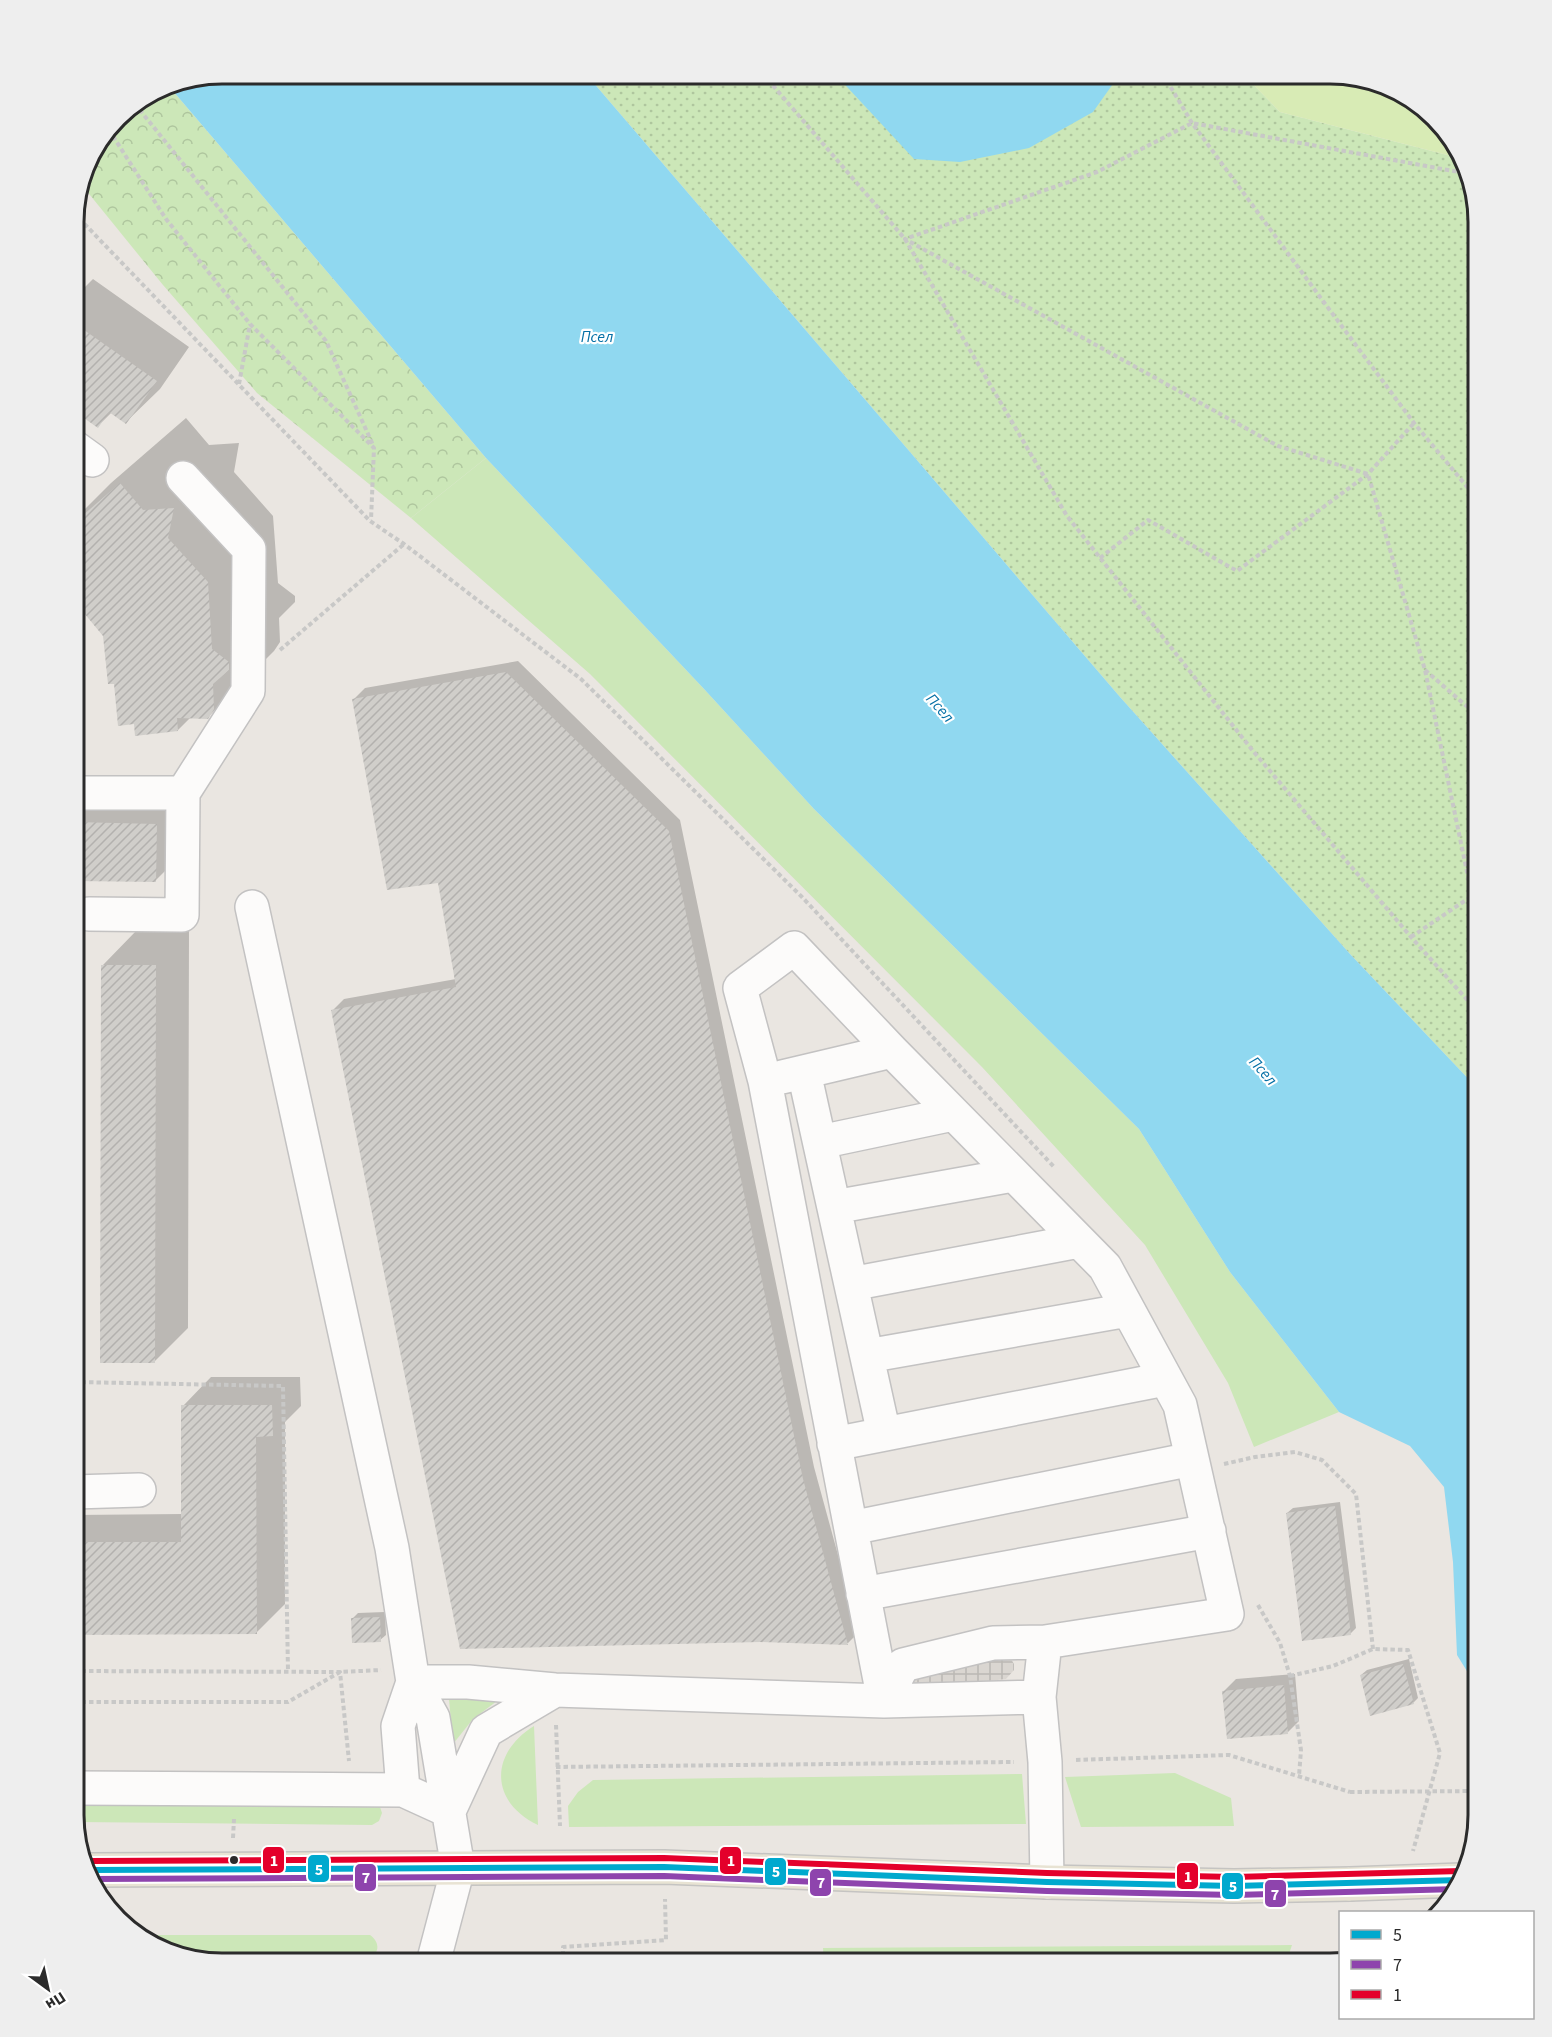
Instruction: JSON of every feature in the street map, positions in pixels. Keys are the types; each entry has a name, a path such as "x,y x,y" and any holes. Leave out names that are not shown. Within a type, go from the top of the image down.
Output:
{"main road":[{"path":"96,1870 664,1867 1047,1882 1234,1886 1451,1880"}],"street":[{"path":"88,914 182,915 183,793 248,691 249,549 183,478"},
{"path":"84,793 183,793"},
{"path":"252,907 392,1548 413,1682 433,1718 458,1868 436,1953"},
{"path":"794,948 892,1052 1105,1267 1207,1457 1209,1532 1227,1614 1045,1642 993,1643 903,1665 884,1701 765,1081 741,988 794,948"},
{"path":"765,1081 892,1052"},
{"path":"804,1072 884,1434"},
{"path":"820,1142 953,1114"},
{"path":"834,1207 1013,1175"},
{"path":"851,1284 1079,1241"},
{"path":"867,1356 1128,1310"},
{"path":"834,1444 1165,1379"},
{"path":"851,1528 1207,1457"},
{"path":"84,1492 139,1490"},
{"path":"863,1594 1209,1532"},
{"path":"1045,1642 1039,1697 1045,1762 1047,1882"},
{"path":"413,1682 468,1682 555,1690 884,1701 1039,1697"},
{"path":"403,1790 398,1726 413,1682"},
{"path":"448,1811 486,1731 555,1690"},
{"path":"84,1788 403,1790 448,1811"}],"path":[{"path":"772,84 905,239 1067,516 1253,751 1411,937 1468,1000"},
{"path":"1169,84 1192,123 1414,423 1468,487"},
{"path":"141,111 326,341 374,448 370,520"},
{"path":"905,239 1097,172 1192,123 1458,172"},
{"path":"114,137 166,219 250,324 374,448"},
{"path":"84,223 370,520 581,679 802,897 1058,1172"},
{"path":"905,239 1278,446 1368,474"},
{"path":"238,384 250,324"},
{"path":"1100,558 1148,520 1237,572 1368,474 1414,423"},
{"path":"1368,474 1425,670 1468,877"},
{"path":"279,651 404,544"},
{"path":"1425,670 1468,707"},
{"path":"1411,937 1468,899"},
{"path":"84,1382 283,1386 288,1672"},
{"path":"1207,1457 1224,1465 1255,1457 1295,1452 1322,1460 1356,1494 1373,1649"},
{"path":"1227,1614 1258,1604 1280,1642 1290,1676 1301,1750 1299,1776"},
{"path":"1290,1676 1333,1666 1373,1649 1408,1650 1440,1753 1412,1856"},
{"path":"84,1671 340,1672"},
{"path":"84,1702 288,1702 340,1672"},
{"path":"340,1672 349,1767"},
{"path":"560,1826 556,1767 1045,1762 1229,1755 1350,1792 1468,1791"},
{"path":"232,1869 234,1819 245,1818"},
{"path":"563,1953 563,1947 666,1940 664,1867"}],"green space":[{"path":"595,84 1253,84 1280,112 1451,156 1463,187 1468,222 1468,1078 1350,954 1120,697"},
{"path":"1253,84 1339,84 1365,89 1399,103 1421,118 1434,131 1451,156 1280,112"},
{"path":"175,93 486,458 411,518 257,393 163,285 88,192 98,161 113,138 131,118 153,103"},
{"path":"486,458 814,809 1139,1129 1230,1272 1339,1412 1254,1447 1228,1383 1145,1245 982,1067 590,674 411,518"},
{"path":"501,1698 473,1719 453,1744 449,1699"},
{"path":"534,1726 538,1825 522,1815 511,1804 504,1791 501,1777 509,1750 519,1737"},
{"path":"1175,1773 1231,1798 1234,1826 1081,1827 1065,1777"},
{"path":"1022,1774 1026,1824 569,1827 568,1806 578,1792 593,1780"},
{"path":"84,1799 379,1804 382,1813 379,1821 372,1825 84,1822"},
{"path":"154,1935 370,1935 376,1941 376,1953 213,1953 178,1946"},
{"path":"1292,1945 1289,1953 823,1953 823,1948"}],"shaded area":[{"path":"1001,1653 1011,1659 1014,1664 1014,1670 1006,1679 920,1689 912,1686 911,1677"}],"water":[{"name":"Псел","path":"213,84 595,84 1120,697 1350,954 1468,1078 1468,1673 1457,1655 1453,1562 1444,1487 1410,1446 1339,1412 1230,1272 1139,1129 814,809 486,458 175,93"},
{"path":"844,84 1113,84 1093,112 1029,148 960,162 914,159"}],"pier":[{"path":"1468,1816 1463,1850 1457,1868 1444,1891"}],"building":[{"path":"84,330 157,381 126,424 109,412 98,428 84,418"},
{"path":"120,483 143,510 174,508 168,538 208,582 212,649 229,662 229,670 213,684 214,709 208,719 177,718 178,731 135,736 134,724 118,726 114,684 108,684 103,636 84,613 84,514"},
{"path":"506,672 669,831 803,1479 848,1645 760,1642 460,1649 331,1010 456,987 438,883 387,890 352,699"},
{"path":"84,822 157,824 156,882 84,881"},
{"path":"101,965 156,965 155,1363 100,1363"},
{"path":"181,1405 272,1405 273,1436 256,1437 257,1634 84,1635 84,1542 181,1542"},
{"path":"1335,1506 1351,1635 1302,1641 1286,1513"},
{"path":"380,1617 381,1642 352,1643 351,1618"},
{"path":"1403,1664 1414,1704 1370,1716 1360,1675"},
{"path":"1284,1685 1288,1734 1227,1739 1222,1691"}],"transit line":[{"name":"1","path":"93,1861 664,1858 1047,1873 1234,1877 1455,1871"},
{"name":"5","path":"96,1870 664,1867 1047,1882 1234,1886 1451,1880"},
{"name":"7","path":"100,1879 664,1876 1047,1891 1234,1895 1445,1889"}]}
